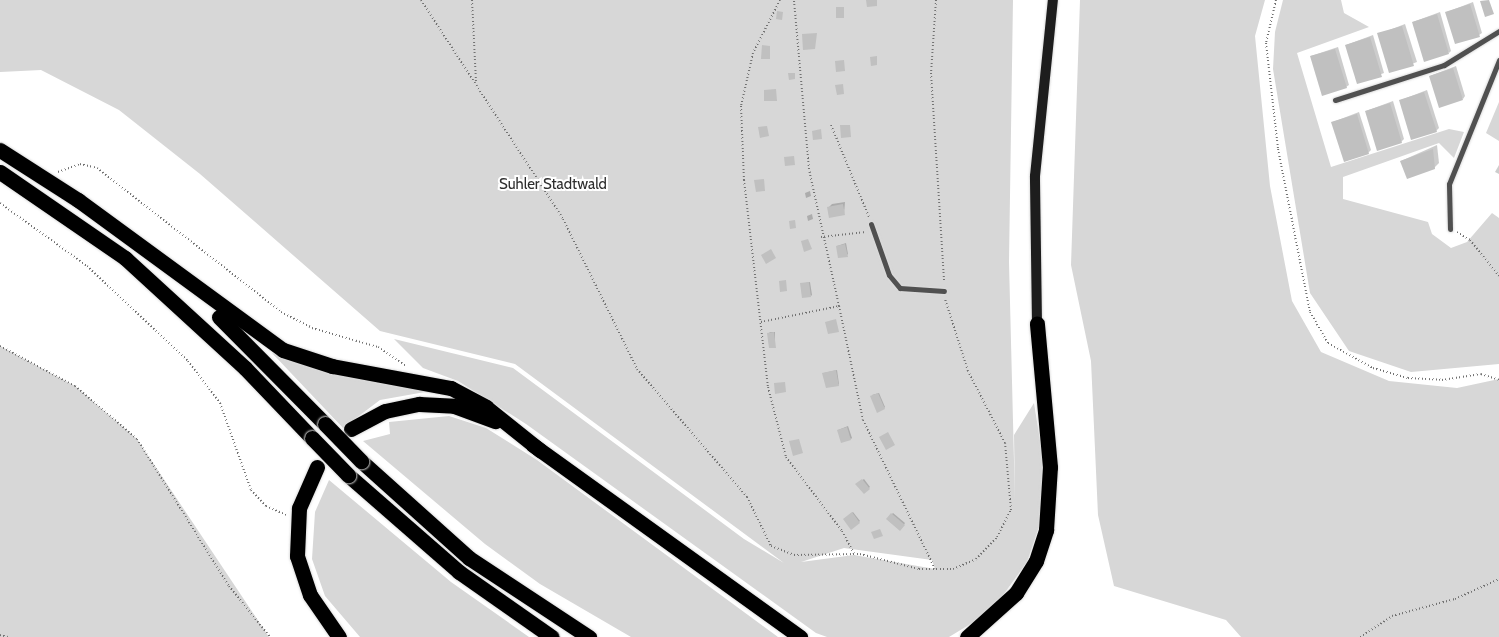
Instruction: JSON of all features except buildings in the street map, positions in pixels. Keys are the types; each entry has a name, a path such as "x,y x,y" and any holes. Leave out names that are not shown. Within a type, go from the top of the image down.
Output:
{"highway":[{"path":"0,150 47,180 143,247 283,350 332,366 424,380 474,399 541,451 800,637"},
{"path":"0,172 125,258 232,355 348,474 458,572 552,637"},
{"path":"143,247 196,294 361,461 469,558 589,637"},
{"path":"967,637 982,631 1012,600 1030,573 1049,513 1050,466 1038,324"},
{"path":"352,429 394,408 442,405 484,416 541,451"},
{"path":"316,467 298,518 296,546 302,576 320,613 339,637"}],"main road":[{"path":"1038,324 1035,176 1053,0"}],"lane":[{"path":"1335,100 1444,65 1499,30"},
{"path":"1450,228 1449,184 1499,60"},
{"path":"871,224 889,275 900,288 944,291"}],"path":[{"path":"420,0 563,219 637,368 747,497 771,546 794,555 854,555 936,569 953,569 976,559 997,537 1011,510 1004,444 968,371 944,291 931,73 936,0"},
{"path":"472,0 476,84"},
{"path":"780,0 753,53 741,106 744,180 768,387 786,457 842,531 854,555"},
{"path":"794,0 808,169 821,237 839,306 863,420 936,569"},
{"path":"1276,0 1266,43 1278,150 1301,279 1310,312 1323,335 1346,355 1408,378 1442,380 1481,374 1499,380"},
{"path":"831,125 871,224"},
{"path":"47,180 74,165 97,168 281,312 312,328 378,347 424,380"},
{"path":"0,203 102,279 188,361 220,403 255,496 274,510 298,518"},
{"path":"1450,228 1470,240 1499,276"},
{"path":"821,237 874,231"},
{"path":"761,322 839,306"},
{"path":"0,346 75,386 137,439 229,586 270,637"},
{"path":"1360,637 1392,616 1455,599 1499,579"},
{"path":"0,635 8,637"}],"green space":[{"name":"Suhler Stadtwald","path":"0,0 1013,0 1009,262 1015,501 1014,435 1034,403 1046,478 1042,518 1027,562 1001,598 977,620 949,637 827,637 816,633 526,424 458,381 423,368 394,339 513,368 744,539 784,563 515,364 380,331 200,174 119,110 41,70 0,72","holes":["844,548 932,560 935,569 854,555 801,562"]},
{"path":"1080,0 1265,0 1255,36 1270,186 1292,301 1321,352 1389,381 1457,388 1499,379 1499,637 1241,637 1226,620 1114,586 1098,515 1091,361 1071,265"},
{"path":"1283,0 1341,0 1344,13 1369,27 1297,53 1331,167 1449,129 1464,132 1454,158 1439,143 1343,177 1343,199 1428,222 1432,234 1451,248 1467,242 1492,213 1499,218 1499,364 1411,372 1349,351 1310,293 1273,69 1275,32"},
{"path":"1499,102 1499,141 1486,133"},
{"path":"0,346 75,386 137,439 269,637 0,637"},
{"path":"272,353 322,371 451,394 425,392 380,400 343,428"},
{"path":"449,416 486,428 537,460 778,637 631,637 540,584 485,544 363,441 390,434 389,422"},
{"path":"329,480 451,582 529,637 360,637 325,596 312,559 315,512"}]}
